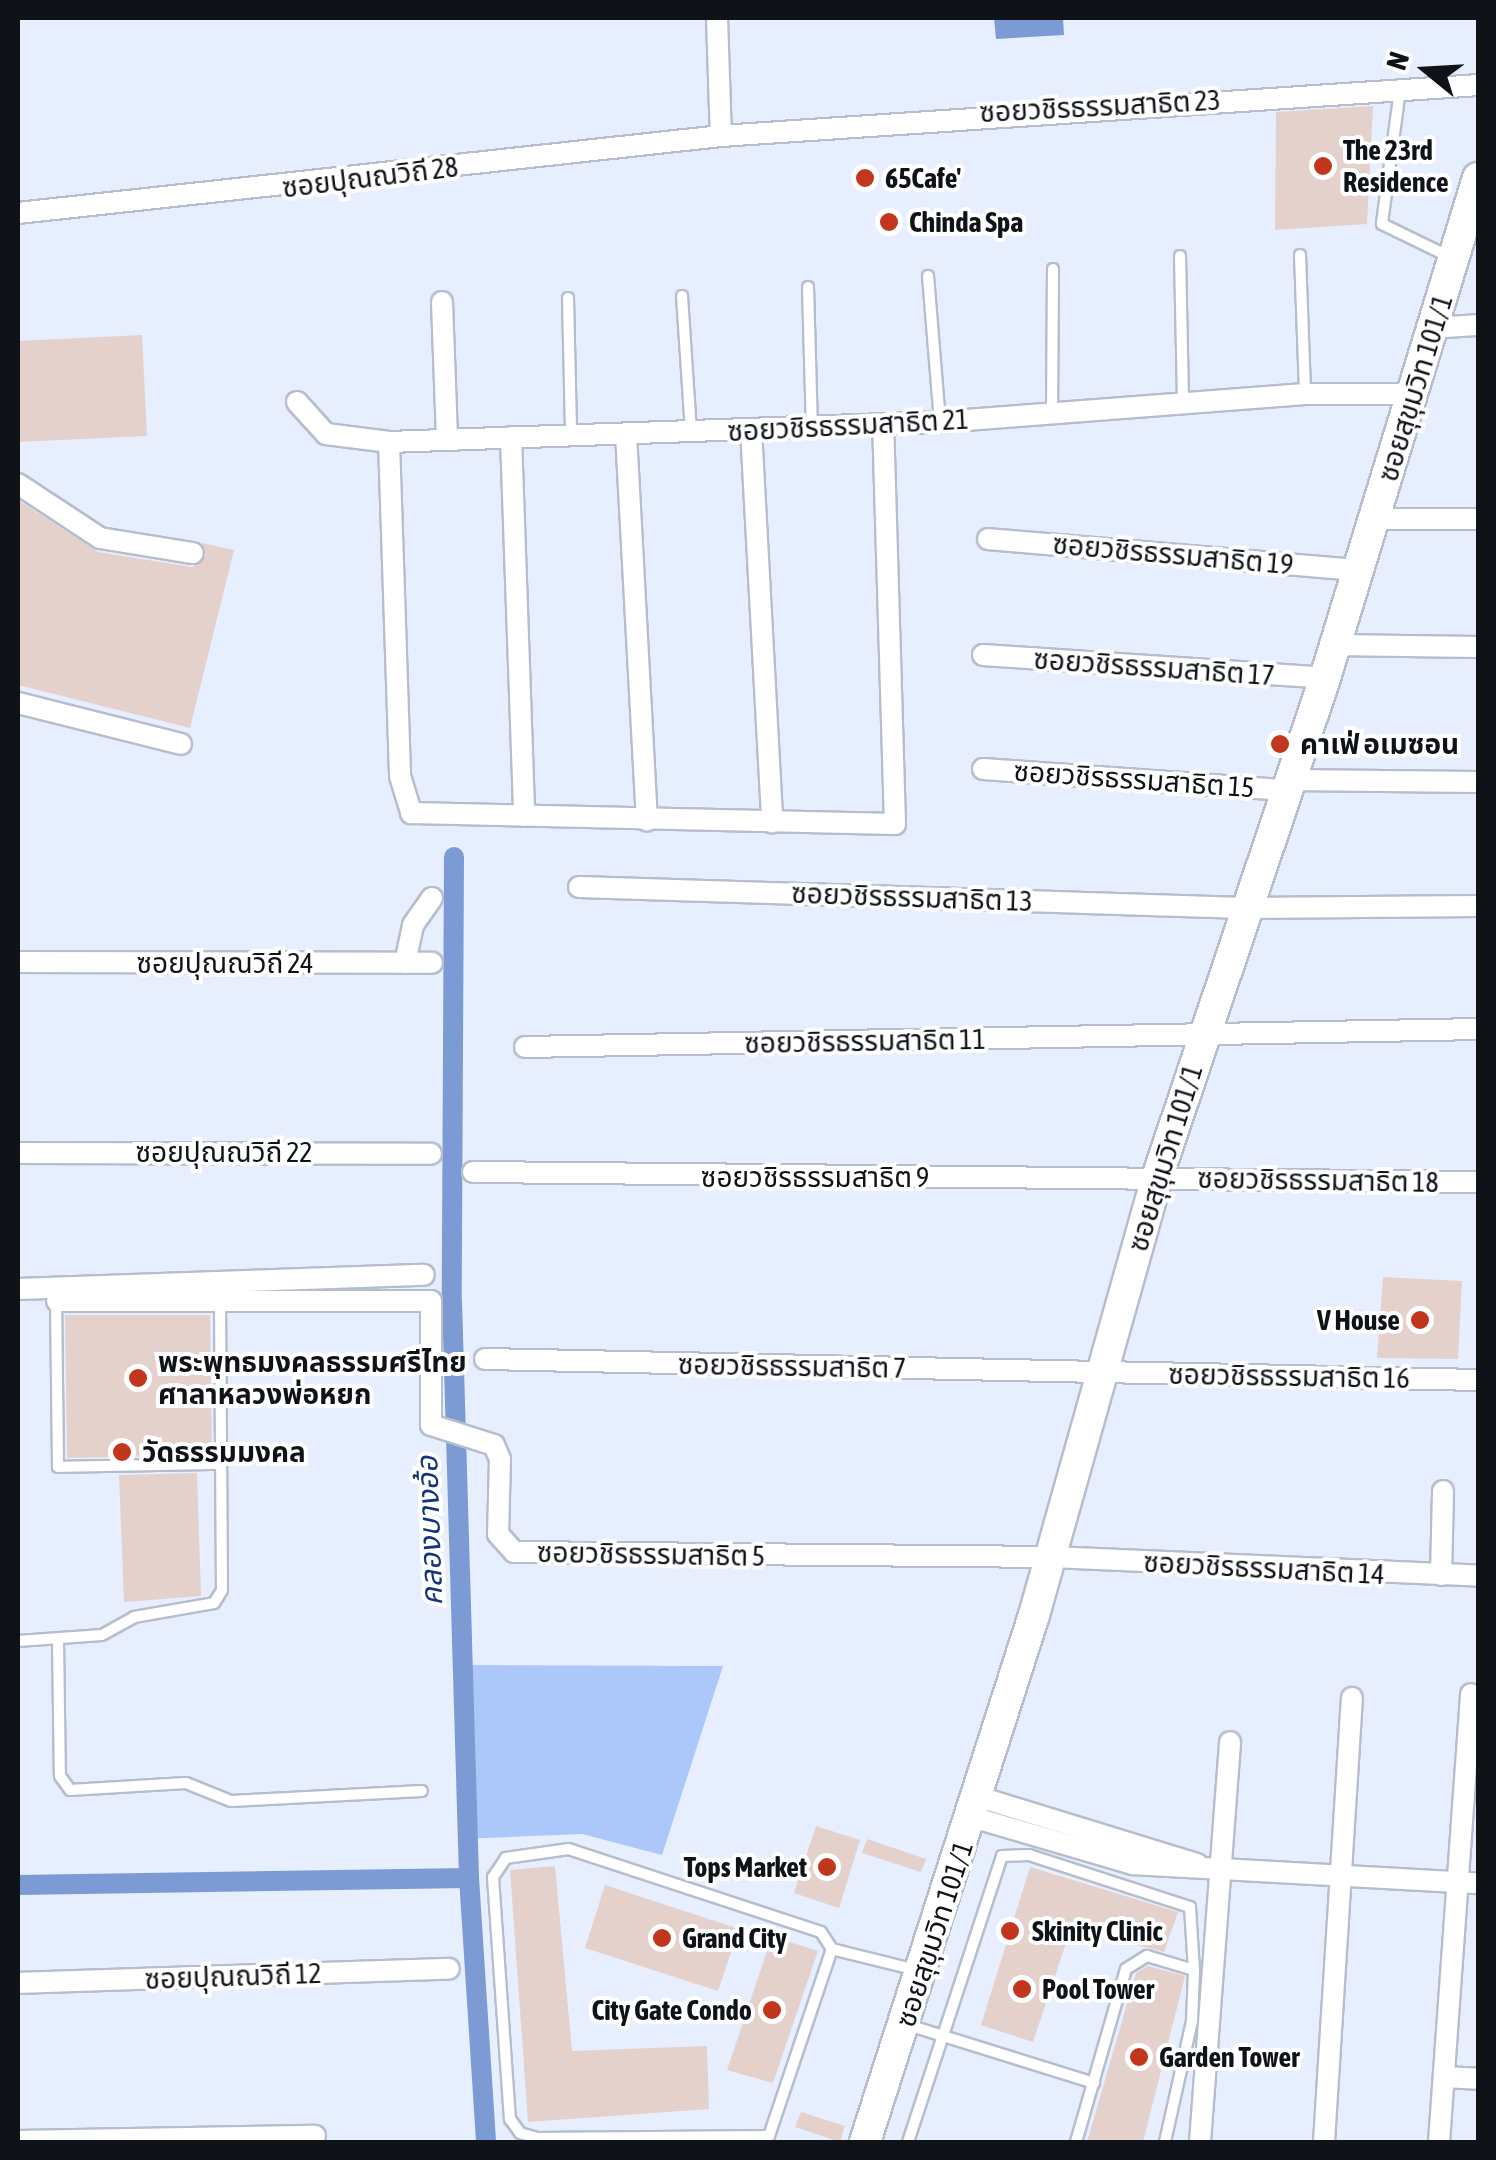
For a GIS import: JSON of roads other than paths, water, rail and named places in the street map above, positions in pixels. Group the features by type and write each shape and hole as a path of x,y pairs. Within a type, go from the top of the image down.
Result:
{"street":[{"path":"717,18 721,136"},
{"name":"ซอยวชิรธรรมสาธิต 23","path":"721,136 1478,85"},
{"name":"ซอยปุณณวิถี 28","path":"18,214 721,136"},
{"name":"ซอยสุขุมวิท 101/1","path":"865,2142 975,1807 1157,1178 1359,570 1478,178"},
{"path":"442,302 447,439"},
{"path":"1432,328 1478,325"},
{"name":"ซอยวชิรธรรมสาธิต 21","path":"297,402 326,434 389,442 940,422 1305,394 1414,394"},
{"path":"389,442 405,808 422,815 895,824 900,817 883,424"},
{"path":"751,429 772,822"},
{"path":"626,434 647,820"},
{"path":"512,437 524,816"},
{"path":"18,484 100,538 193,553"},
{"path":"1374,519 1478,519"},
{"name":"ซอยวชิรธรรมสาธิต 19","path":"988,540 1359,570"},
{"path":"1333,645 1478,647"},
{"name":"ซอยวชิรธรรมสาธิต 17","path":"983,655 1324,678"},
{"path":"18,703 181,744"},
{"name":"ซอยวชิรธรรมสาธิต 15","path":"984,769 1287,785 1478,782"},
{"name":"ซอยวชิรธรรมสาธิต 13","path":"580,887 1245,908 1478,906"},
{"path":"405,963 412,925 432,898"},
{"name":"ซอยปุณณวิถี 24","path":"18,962 432,963"},
{"name":"ซอยวชิรธรรมสาธิต 11","path":"525,1047 1204,1031 1478,1030"},
{"name":"ซอยปุณณวิถี 22","path":"18,1154 431,1154"},
{"name":"ซอยวชิรธรรมสาธิต 9","path":"473,1172 1157,1178"},
{"name":"ซอยวชิรธรรมสาธิต 18","path":"1157,1178 1478,1182"},
{"path":"18,1289 54,1294 424,1275"},
{"name":"ซอยวชิรธรรมสาธิต 5","path":"54,1294 430,1301 431,1425 494,1445 500,1459 498,1534 514,1552 1050,1557"},
{"name":"ซอยวชิรธรรมสาธิต 7","path":"485,1360 1099,1372"},
{"name":"ซอยวชิรธรรมสาธิต 16","path":"1099,1372 1478,1380"},
{"path":"1442,1575 1443,1490"},
{"name":"ซอยวชิรธรรมสาธิต 14","path":"1050,1557 1478,1576"},
{"path":"1439,2142 1468,1882 1471,1694"},
{"path":"1324,2142 1352,1698"},
{"path":"1200,2142 1230,1742"},
{"path":"975,1807 1133,1864 1222,1874 1341,1874 1468,1882"},
{"name":"ซอยปุณณวิถี 12","path":"18,1983 449,1969"},
{"path":"1444,2077 1478,2079"},
{"path":"18,2141 315,2136"}],"lane":[{"path":"1400,89 1382,224 1455,260"},
{"path":"1300,255 1305,394"},
{"path":"1180,256 1183,403"},
{"path":"1052,413 1053,270"},
{"path":"928,276 940,422"},
{"path":"808,287 812,427"},
{"path":"682,296 691,432"},
{"path":"568,298 571,435"},
{"path":"54,1294 58,1467 219,1464"},
{"path":"18,1642 58,1640 214,1602 222,1590 220,1300"},
{"path":"58,1640 60,1776 70,1790 186,1783 231,1801 422,1791"},
{"path":"832,1949 770,2136 538,2138 510,2119 493,1877 506,1858 569,1848 821,1932 832,1949 922,1971"},
{"path":"908,2142 1002,1856 1029,1855 1190,1908 1192,2021 1165,2142"},
{"path":"1076,2142 1126,1969 1148,1956 1194,1970"},
{"path":"905,2024 1094,2082"}],"waterway":[{"name":"คลองบางอ้อ","path":"454,857 452,1301 469,1878 486,2142"},
{"path":"18,1885 469,1878"}],"place":[{"name":"The 23rd Residence","path":"1323,166"},
{"name":"65Cafe'","path":"865,178"},
{"name":"Chinda Spa","path":"889,222"},
{"name":"คาเฟ่ อเมซอน","path":"1280,744"},
{"name":"V House","path":"1420,1320"},
{"name":"พระพุทธมงคลธรรมศรีไทย ศาลาหลวงพ่อหยก","path":"138,1378"},
{"name":"วัดธรรมมงคล","path":"122,1452"},
{"name":"Tops Market","path":"827,1867"},
{"name":"Skinity Clinic","path":"1010,1931"},
{"name":"Grand City","path":"662,1938"},
{"name":"Pool Tower","path":"1022,1989"},
{"name":"City Gate Condo","path":"772,2010"},
{"name":"Garden Tower","path":"1139,2057"}]}
